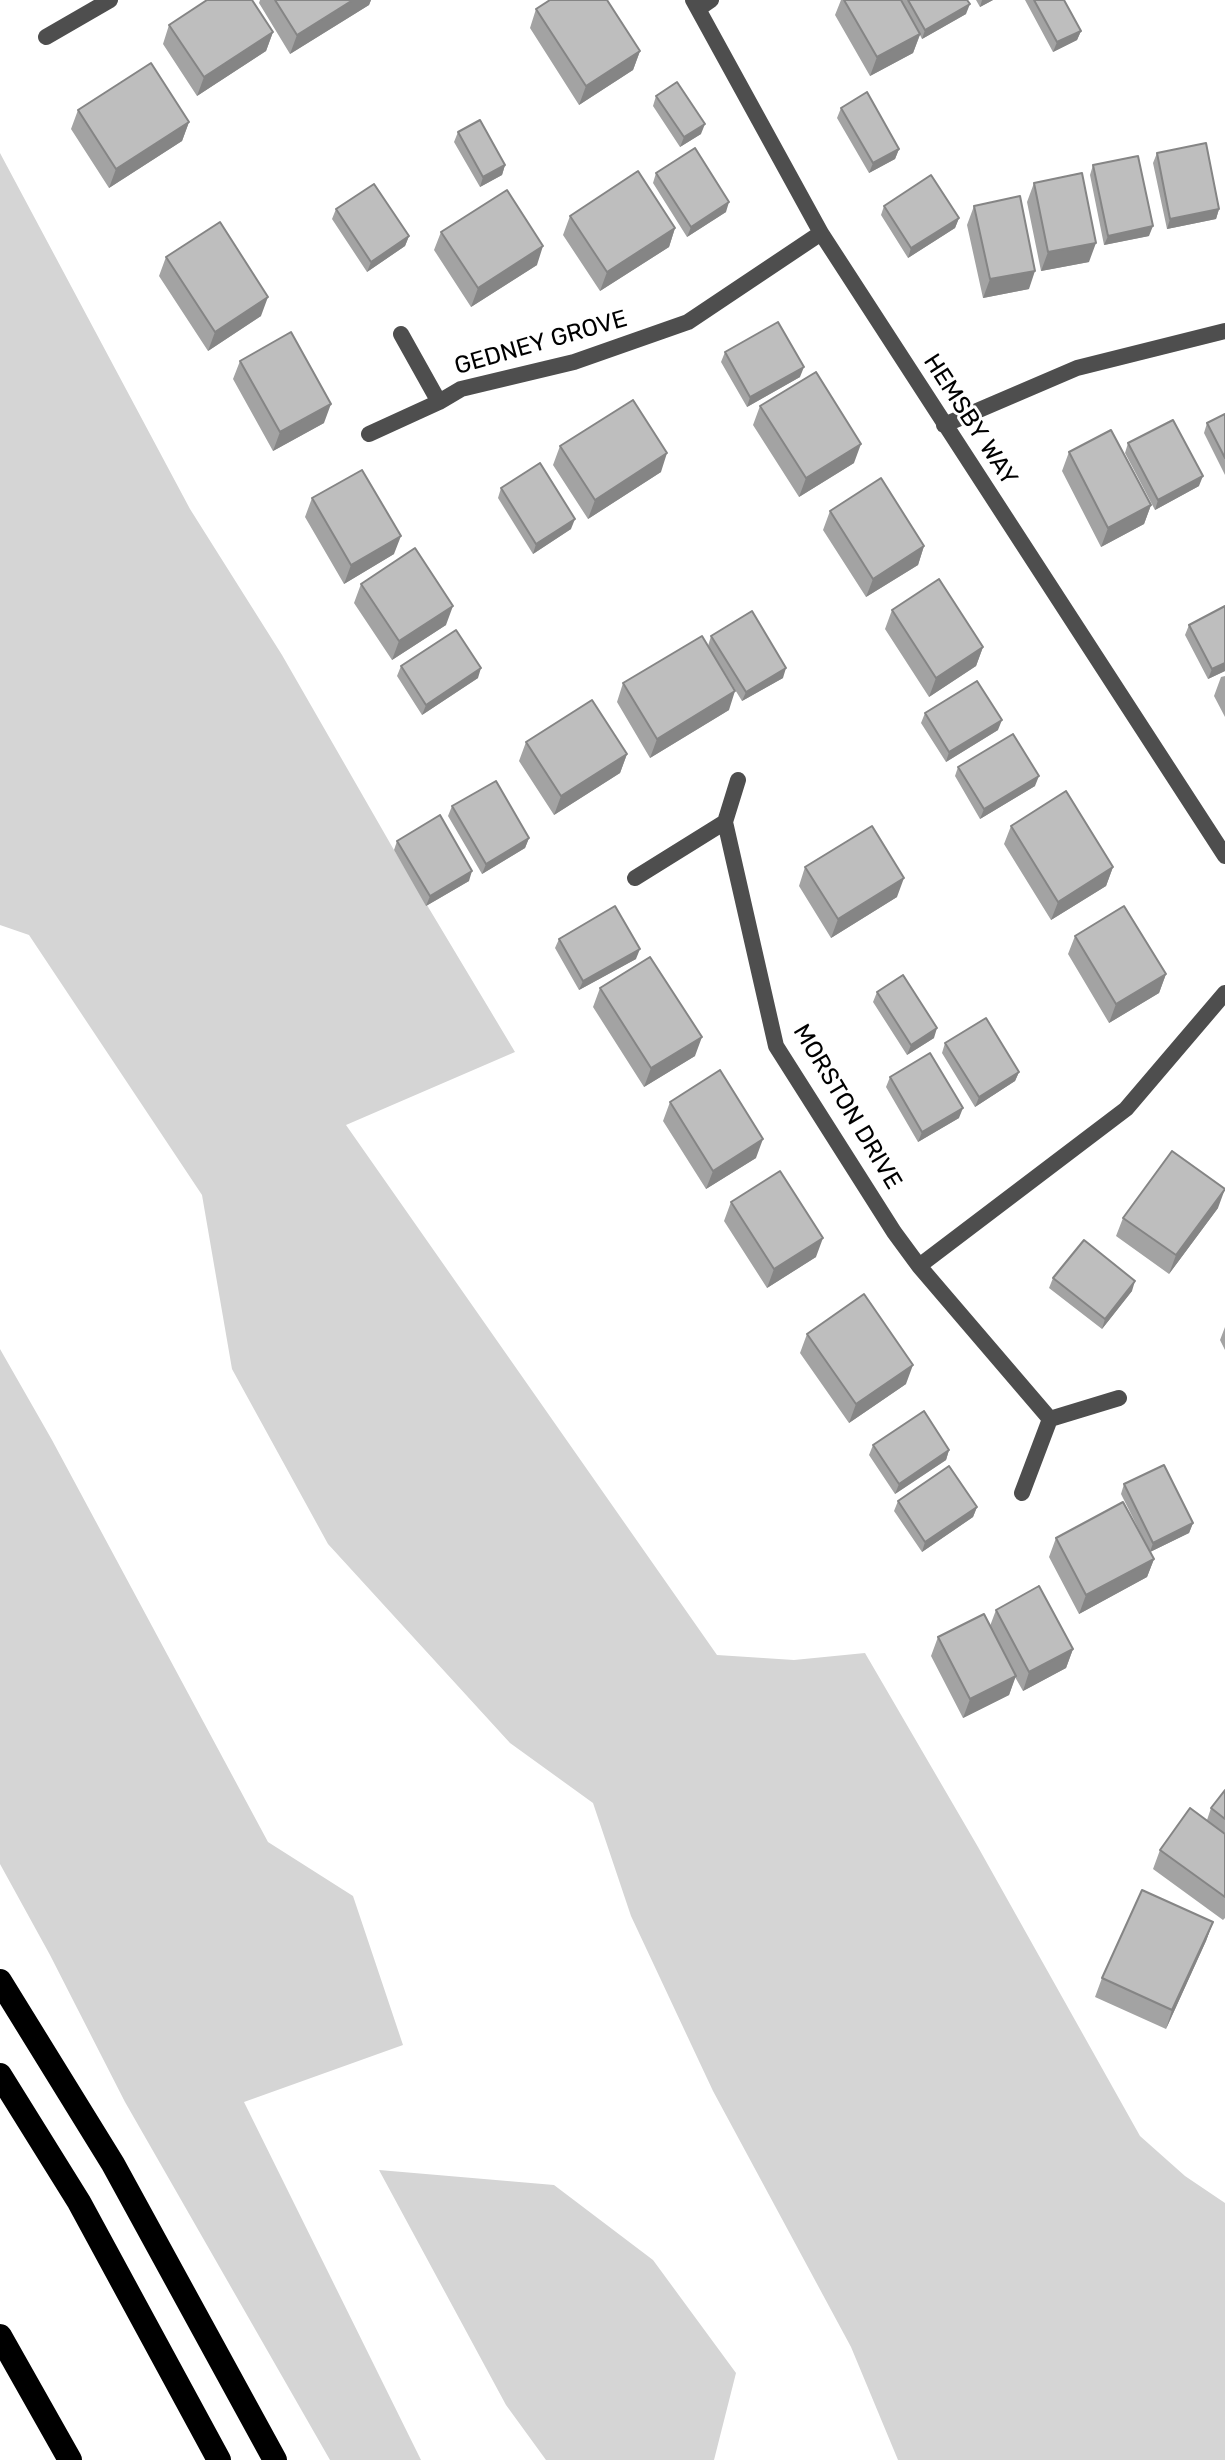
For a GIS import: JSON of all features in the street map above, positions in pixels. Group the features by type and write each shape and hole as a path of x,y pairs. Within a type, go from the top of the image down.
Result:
{"highway":[{"path":"0,1981 113,2164 275,2460"},
{"path":"0,2075 79,2202 219,2460"},
{"path":"0,2336 68,2457"}],"street":[{"path":"46,37 110,0"},
{"name":"HEMSBY WAY","path":"700,3 821,233 1225,856"},
{"name":"GEDNEY GROVE","path":"369,434 461,389 574,362 688,322 821,233"},
{"path":"944,425 1077,368 1225,331"},
{"name":"GEDNEY GROVE","path":"401,334 439,402"},
{"path":"635,878 725,822 738,780"},
{"name":"MORSTON DRIVE","path":"725,822 776,1046 894,1232 919,1266 1050,1419"},
{"path":"919,1266 1126,1109 1225,993"},
{"path":"1022,1493 1050,1419 1119,1398"}],"shaded area":[{"path":"0,153 190,509 282,655 515,1052 346,1125 717,1655 794,1660 865,1653 1140,2136 1185,2176 1225,2203 1225,2460 898,2460 851,2347 713,2091 631,1916 593,1803 510,1743 328,1544 232,1369 202,1195 29,935 0,925"},
{"path":"0,1349 268,1842 353,1896 403,2045 244,2102 421,2460 330,2460 125,2102 0,1864"},
{"path":"379,2170 554,2185 653,2260 736,2373 714,2460 546,2460 506,2405"}],"building":[{"path":"207,0 252,0 273,32 204,77 169,25"},
{"path":"275,0 353,0 297,35"},
{"path":"550,0 607,0 640,51 586,86 536,9"},
{"path":"844,0 901,0 920,34 877,57"},
{"path":"908,0 967,0 970,4 925,30"},
{"path":"1034,0 1064,0 1081,31 1057,42"},
{"path":"151,63 189,122 116,169 78,110"},
{"path":"677,82 705,124 684,137 656,96"},
{"path":"867,92 899,149 873,163 841,108"},
{"path":"480,120 505,165 483,177 458,132"},
{"path":"1206,143 1219,209 1170,219 1157,153"},
{"path":"695,148 729,202 691,227 656,173"},
{"path":"1138,156 1153,226 1108,236 1093,165"},
{"path":"638,171 675,228 607,272 570,216"},
{"path":"1082,173 1096,243 1048,252 1034,183"},
{"path":"931,175 959,218 911,248 884,206"},
{"path":"374,184 409,236 371,262 336,209"},
{"path":"507,190 543,246 478,288 441,232"},
{"path":"1020,196 1035,271 990,279 974,206"},
{"path":"220,222 268,297 215,332 166,257"},
{"path":"778,322 804,367 750,397 725,352"},
{"path":"291,332 331,404 280,432 240,361"},
{"path":"816,372 861,444 806,478 760,406"},
{"path":"633,400 667,453 595,500 560,446"},
{"path":"1225,414 1225,458 1207,423"},
{"path":"1173,420 1203,476 1158,500 1128,443"},
{"path":"1111,430 1151,505 1108,528 1069,452"},
{"path":"540,463 575,519 536,544 501,488"},
{"path":"362,470 401,536 351,565 312,498"},
{"path":"881,478 924,546 873,579 830,511"},
{"path":"415,548 453,606 399,641 361,584"},
{"path":"939,579 983,647 936,678 892,610"},
{"path":"1225,606 1225,663 1212,669 1189,625"},
{"path":"752,611 786,668 746,692 711,636"},
{"path":"456,630 481,668 426,705 401,666"},
{"path":"702,636 735,691 657,739 623,683"},
{"path":"977,681 1002,720 949,752 925,713"},
{"path":"592,700 627,754 561,796 526,742"},
{"path":"1013,734 1039,776 984,809 958,767"},
{"path":"496,781 529,838 486,864 452,806"},
{"path":"1066,791 1113,867 1058,902 1011,826"},
{"path":"440,815 472,871 430,896 397,841"},
{"path":"872,826 904,878 838,919 805,867"},
{"path":"615,906 640,949 583,981 559,939"},
{"path":"1124,906 1166,974 1116,1004 1075,936"},
{"path":"650,957 702,1037 651,1068 600,988"},
{"path":"903,975 937,1028 911,1045 877,992"},
{"path":"986,1018 1019,1072 979,1097 945,1043"},
{"path":"930,1053 963,1108 922,1132 890,1077"},
{"path":"720,1070 763,1139 713,1171 670,1102"},
{"path":"1172,1151 1225,1189 1176,1255 1123,1218"},
{"path":"780,1171 823,1238 774,1269 731,1202"},
{"path":"1084,1240 1135,1281 1105,1319 1053,1278"},
{"path":"864,1294 913,1365 856,1404 807,1334"},
{"path":"924,1411 949,1450 899,1484 873,1445"},
{"path":"1164,1465 1193,1523 1153,1543 1124,1484"},
{"path":"949,1466 977,1507 925,1542 898,1501"},
{"path":"1123,1502 1154,1559 1086,1595 1056,1538"},
{"path":"1039,1586 1073,1649 1029,1672 996,1610"},
{"path":"984,1614 1016,1676 970,1699 938,1637"},
{"path":"1225,1790 1225,1819 1211,1808"},
{"path":"1190,1808 1225,1834 1225,1897 1160,1850"},
{"path":"1142,1890 1213,1922 1172,2010 1102,1978"}]}
